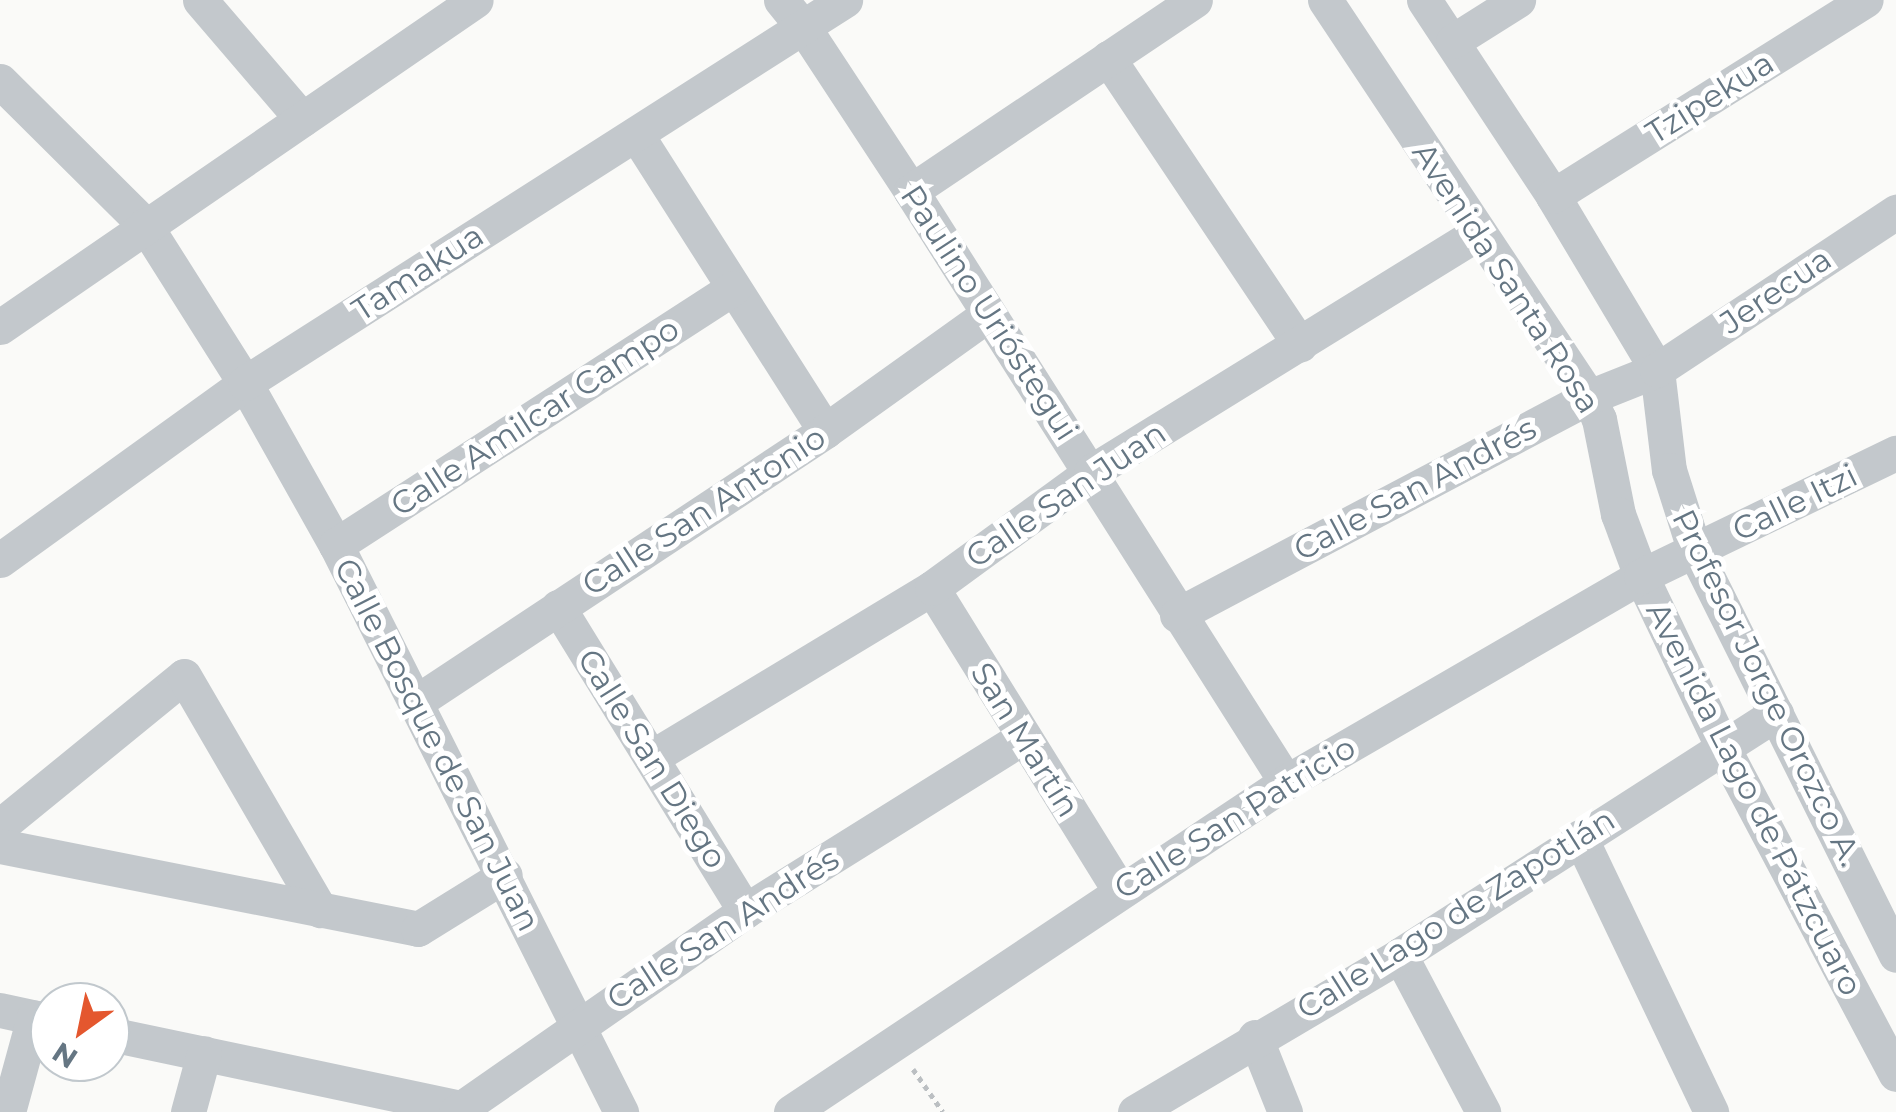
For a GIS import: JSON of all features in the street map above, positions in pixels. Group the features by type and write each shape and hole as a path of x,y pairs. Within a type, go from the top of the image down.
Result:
{"street":[{"path":"200,0 302,119"},
{"path":"0,328 476,0"},
{"name":"Paulino Urióstegui","path":"781,0 804,28 912,191 1286,782"},
{"name":"Tamakua","path":"0,560 245,384 845,0"},
{"path":"912,191 1195,0"},
{"name":"Avenida Santa Rosa","path":"1325,0 1589,397 1599,419 1618,514 1641,576"},
{"name":"Profesor Jorge Orozco A.","path":"1424,0 1554,196 1657,370 1669,470 1695,552 1896,955"},
{"path":"1453,41 1518,0"},
{"name":"Tzipekua","path":"1554,196 1866,0"},
{"path":"1108,58 1300,345"},
{"name":"Calle Bosque de San Juan","path":"0,81 145,225 245,384 336,545 621,1112"},
{"path":"636,134 825,431"},
{"name":"Jerecua","path":"1657,370 1896,212"},
{"name":"Calle San Juan","path":"652,758 932,588 1091,472 1479,232"},
{"name":"Calle Amilcar Campo","path":"336,545 733,288"},
{"name":"Calle San Antonio","path":"416,702 825,431 987,315"},
{"name":"Calle San Andrés","path":"1177,614 1589,397 1657,370"},
{"name":"Calle Itzi","path":"1695,552 1896,454"},
{"name":"Calle San Patricio","path":"791,1112 1286,782 1641,576 1695,552"},
{"name":"Avenida Lago de Pátzcuaro","path":"1641,576 1722,746 1896,1074"},
{"name":"San Martín","path":"932,588 1119,890"},
{"name":"Calle San Diego","path":"558,608 745,911"},
{"path":"0,826 184,676 320,910"},
{"name":"Calle Lago de Zapotlán","path":"1135,1112 1254,1038 1400,955 1776,714"},
{"name":"Calle San Andrés","path":"458,1110 745,911 1022,738"},
{"path":"1580,837 1710,1112"},
{"path":"0,846 418,930 505,875"},
{"path":"1400,955 1483,1112"},
{"path":"8,1112 28,1016"},
{"path":"130,1038 458,1110"},
{"path":"1254,1038 1285,1112"},
{"path":"188,1112 204,1054"}],"path":[{"path":"895,1042 942,1112"}]}
